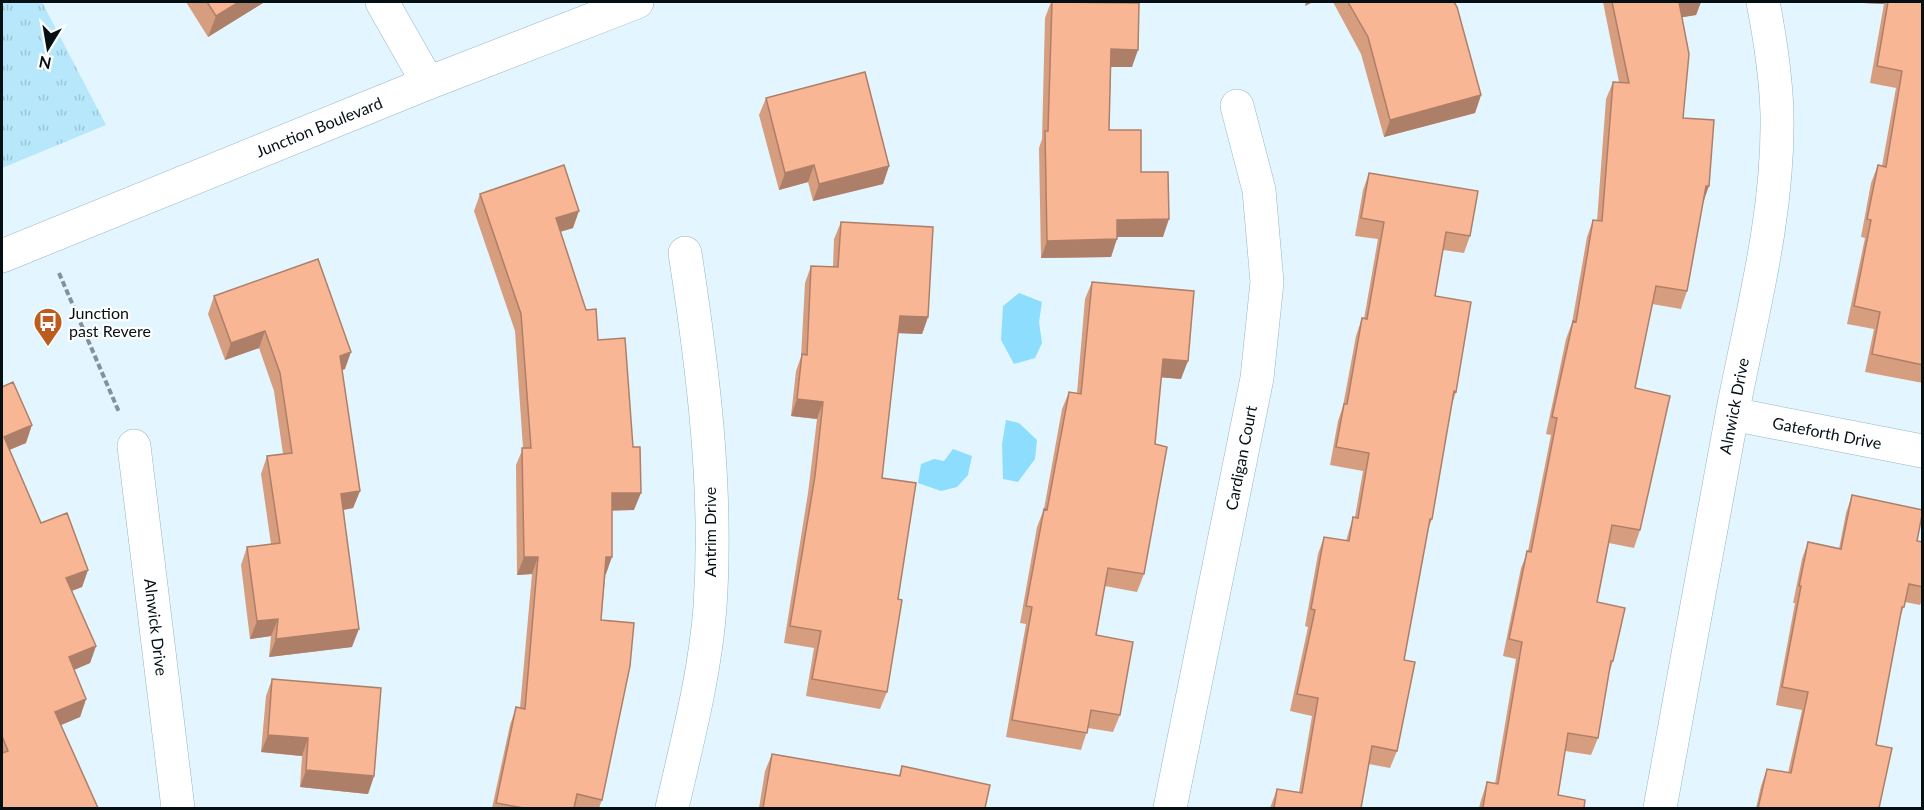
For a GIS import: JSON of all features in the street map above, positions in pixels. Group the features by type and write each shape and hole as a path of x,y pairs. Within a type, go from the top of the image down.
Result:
{"street":[{"path":"382,2 428,83"},
{"name":"Junction Boulevard","path":"2,256 428,83 638,2"},
{"name":"Alnwick Drive","path":"1660,808 1732,414 1766,246 1775,179 1777,114 1769,32 1763,2"},
{"name":"Cardigan Court","path":"1170,808 1257,378 1267,282 1259,190 1237,106"},
{"name":"Antrim Drive","path":"672,808 697,698 710,596 711,514 701,359 685,254"},
{"name":"Gateforth Drive","path":"1732,414 1923,451"},
{"name":"Alnwick Drive","path":"134,446 178,808"}],"path":[{"path":"44,238 134,446"}],"green space":[{"path":"2,2 42,2 106,125 2,168"}],"shaded area":[{"path":"1019,293 1042,302 1039,322 1042,343 1035,358 1014,364 1001,340 1003,306"},
{"path":"1006,420 1019,423 1037,440 1035,459 1018,482 1003,479 1002,444"},
{"path":"953,449 972,456 968,475 957,487 941,491 918,483 921,464 934,459 944,461"}],"building":[{"path":"207,2 239,2 216,16"},
{"path":"1052,2 1139,3 1138,50 1111,49 1109,130 1141,130 1141,172 1168,172 1169,219 1117,220 1117,239 1047,241 1045,131 1048,131"},
{"path":"1348,2 1454,2 1481,95 1390,120 1368,37"},
{"path":"1612,2 1679,2 1689,54 1683,118 1714,120 1709,186 1706,186 1687,291 1656,286 1635,388 1670,396 1640,530 1612,525 1597,602 1625,608 1613,661 1611,661 1598,738 1568,733 1558,795 1585,800 1584,808 1483,808 1487,782 1498,784 1522,642 1509,639 1527,551 1531,552 1557,418 1552,417 1573,321 1576,322 1593,220 1602,221 1613,82 1629,83"},
{"path":"1888,2 1923,2 1923,365 1872,354 1880,312 1854,306 1871,220 1867,219 1878,165 1886,167 1902,71 1877,66"},
{"path":"865,72 889,166 819,184 814,165 785,173 766,98"},
{"path":"564,165 579,211 556,218 586,310 596,309 598,340 625,338 633,447 640,447 641,493 612,493 612,557 606,557 601,620 634,623 630,666 602,800 577,794 574,808 524,808 496,803 516,707 525,709 538,557 524,557 522,448 531,448 521,314 480,194"},
{"path":"1369,173 1478,191 1470,236 1446,232 1435,296 1471,302 1456,392 1454,391 1404,660 1415,662 1397,751 1372,746 1361,808 1274,808 1277,789 1302,793 1318,698 1297,694 1315,610 1311,609 1324,537 1349,541 1353,517 1358,518 1369,453 1336,447 1344,404 1347,404 1362,318 1367,319 1384,222 1361,218"},
{"path":"841,222 933,227 928,317 900,316 882,478 916,483 898,599 902,600 887,692 812,679 821,631 790,626 815,476 823,402 797,399 802,354 807,355 811,266 838,267"},
{"path":"318,259 351,352 340,356 360,491 341,494 359,629 276,639 278,619 257,621 247,547 280,543 267,456 292,453 280,373 265,331 231,343 214,296"},
{"path":"1092,282 1194,291 1188,361 1163,359 1155,444 1167,447 1144,574 1108,568 1096,635 1133,642 1120,715 1091,710 1087,733 1012,720 1032,607 1026,606 1044,509 1047,510 1069,392 1081,394"},
{"path":"13,382 32,425 4,437 41,523 67,513 88,570 66,578 96,646 69,657 86,699 55,712 98,808 2,808 2,753 8,751 2,736 2,387"},
{"path":"1852,495 1923,510 1917,541 1923,542 1923,587 1909,584 1904,607 1902,607 1876,745 1892,748 1879,808 1758,808 1767,769 1791,773 1808,692 1782,687 1808,542 1841,549"},
{"path":"272,679 381,688 374,776 306,770 308,738 268,735"},
{"path":"772,754 900,776 902,766 990,785 985,808 763,808"}],"place":[{"name":"Junction past Revere","path":"48,348"}]}
